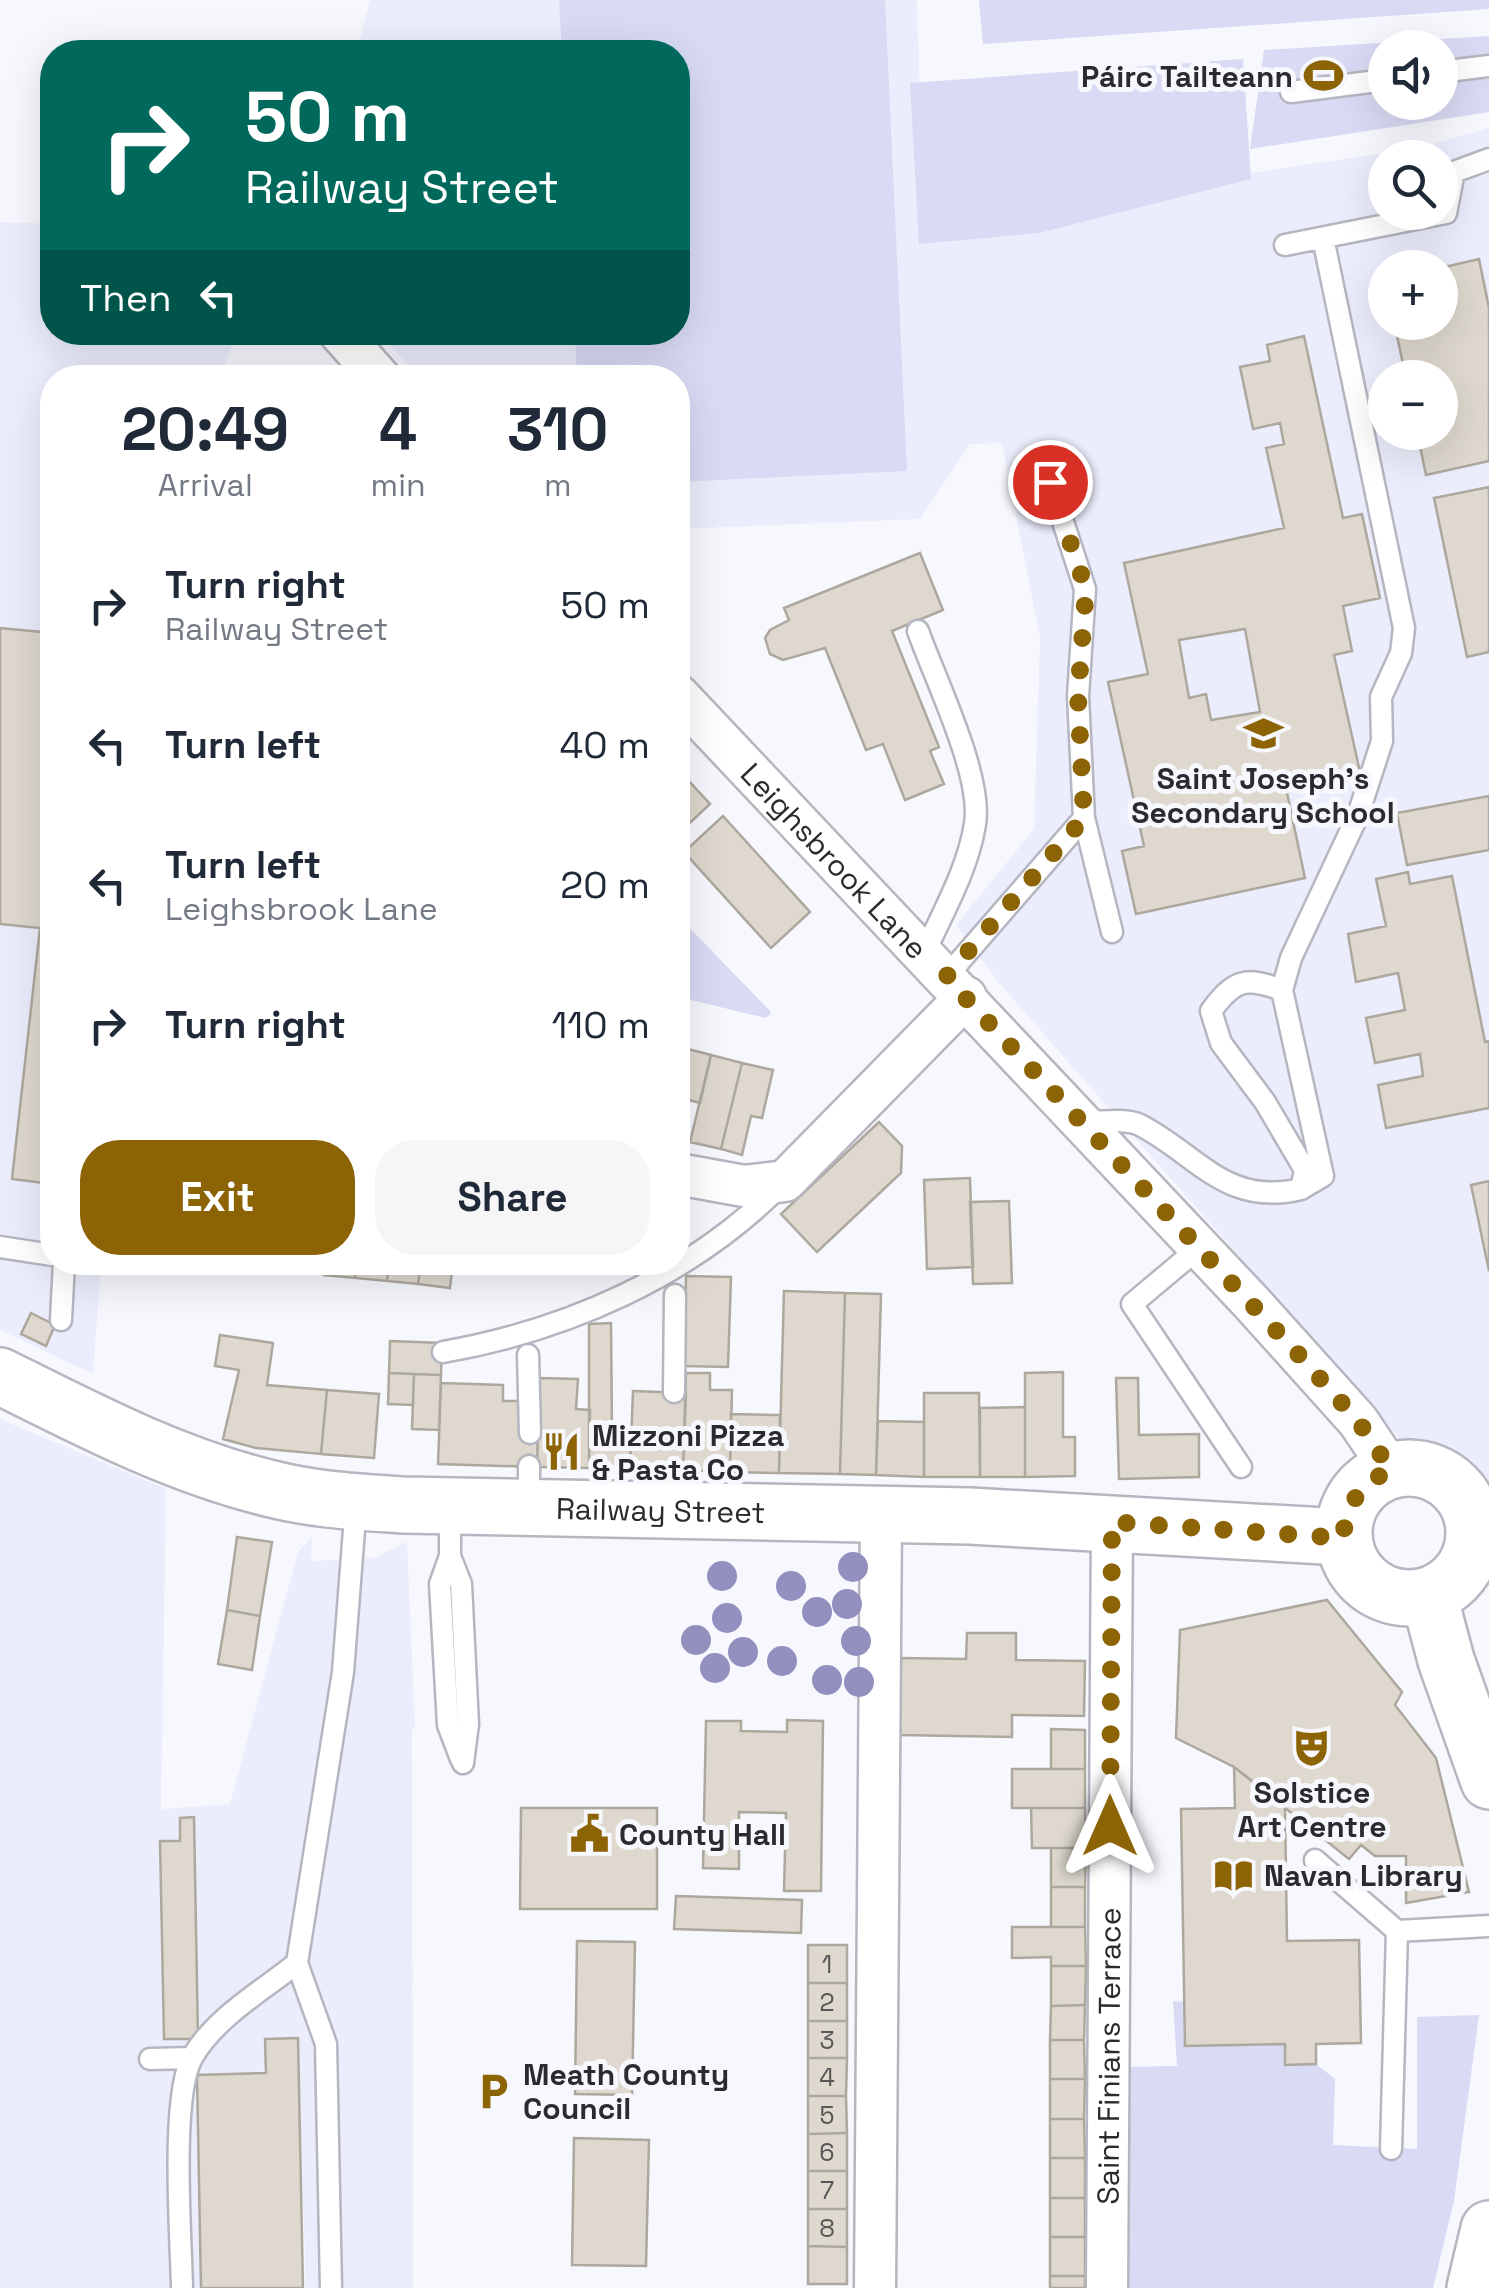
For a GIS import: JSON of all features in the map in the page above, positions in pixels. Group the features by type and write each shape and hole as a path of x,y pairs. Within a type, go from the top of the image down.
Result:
{"main road":[{"name":"Railway Street","path":"0,1376 120,1437 230,1477 284,1492 357,1502 450,1530 529,1486 674,1489 880,1515 1112,1522 1343,1538"},
{"path":"1412,1468 1442,1478 1481,1518 1470,1558 1460,1574 1429,1596 1410,1599 1372,1588 1357,1574 1348,1557 1343,1538 1345,1520 1361,1489 1391,1470 1412,1468"},
{"path":"1429,1596 1446,1660 1489,1780"},
{"path":"1474,2288 1489,2229"}],"street":[{"path":"351,345 368,365"},
{"name":"Leighsbrook Lane","path":"690,708 1200,1248 1358,1421 1391,1470"},
{"path":"690,1176 744,1186 785,1181 946,976"},
{"path":"875,2288 880,1515"},
{"name":"Saint Finians Terrace","path":"1107,2288 1112,1522"}],"lane":[{"path":"1458,70 1489,66"},
{"path":"1290,92 1368,82"},
{"path":"1285,245 1446,213 1454,172 1489,159"},
{"path":"1083,1122 1136,1123 1216,1179 1253,1191 1270,1194 1301,1189 1323,1176 1282,990 1291,958 1358,815 1382,740 1381,698 1401,653 1404,628 1322,238"},
{"path":"1050,482 1086,589 1078,696 1084,818 1112,932"},
{"path":"918,631 966,759 975,795 976,820 946,976"},
{"path":"946,976 1084,818"},
{"path":"1282,990 1256,980 1228,988 1211,1011 1221,1043 1265,1102 1305,1170 1301,1189"},
{"path":"690,1254 745,1220 785,1181"},
{"path":"0,1247 40,1253"},
{"path":"1200,1248 1132,1304 1240,1467"},
{"path":"61,1320 63,1275"},
{"path":"443,1352 538,1330 594,1310 657,1275"},
{"path":"674,1392 675,1295"},
{"path":"528,1355 530,1432"},
{"path":"331,2288 326,2044 297,1963 342,1672 357,1502"},
{"path":"450,1530 461,1584 468,1724 463,1764 448,1725 440,1584 450,1530"},
{"path":"1315,1860 1397,1931 1489,1926"},
{"path":"1391,2149 1397,1931"},
{"path":"182,2288 180,2098 191,2058 216,2026 297,1963"},
{"path":"150,2059 191,2058"}],"shaded area":[{"name":"Saint Joseph's Secondary School","path":"370,0 917,0 924,235 1202,180 1368,156 1368,230 1458,230 1458,140 1447,140 1489,128 1489,1484 1461,1483 1437,1471 1400,1439 998,982 956,925 1034,829 1040,638 1002,443 970,444 920,519 690,529 690,365 408,365 389,345 690,345 690,40 360,40"},
{"path":"559,0 885,0 907,471 690,481 690,365 576,365 576,345 690,345 690,40 561,40"},
{"path":"979,0 1489,0 1489,9 983,44"},
{"name":"Páirc Tailteann","path":"1489,36 1489,112 1458,117 1458,38"},
{"name":"Páirc Tailteann","path":"1368,44 1368,120 1437,120 1250,149 1264,50"},
{"path":"1243,59 1251,179 1039,233 919,244 910,83"},
{"path":"0,222 40,224 40,345 231,345 226,365 40,365 40,1275 100,1275 93,1374 0,1330"},
{"path":"690,928 771,1012 766,1018 690,1000"},
{"path":"0,1419 166,1489 161,1809 230,1804 298,1552 312,1537 311,1561 374,1558 407,1542 415,1728 413,2288 306,2288 298,2039 266,2039 265,2071 180,2080 288,2083 291,2288 0,2288"},
{"path":"1173,2001 1184,2002 1185,2046 1285,2044 1286,2065 1316,2064 1335,2079 1333,2145 1417,2149 1417,2017 1479,2015 1454,2201 1433,2288 1122,2288 1122,2067 1177,2066"}],"building":[{"path":"1479,259 1489,308 1489,461 1426,475 1421,450 1458,450 1458,360 1402,360 1398,340 1458,340 1458,264"},
{"path":"1304,336 1343,518 1362,514 1380,598 1343,606 1352,651 1334,655 1360,772 1286,788 1305,878 1136,914 1122,851 1144,846 1108,682 1148,674 1124,563 1284,528 1266,448 1284,444 1280,423 1253,429 1240,367 1270,361 1267,345","holes":["1245,629 1260,712 1211,720 1206,694 1189,698 1179,640"]},
{"path":"1489,487 1489,652 1467,657 1434,498"},
{"path":"920,553 943,610 892,631 939,747 930,751 944,784 905,800 883,744 866,750 825,648 783,660 770,654 765,638 770,630 789,620 784,608"},
{"path":"0,628 40,632 40,928 0,924"},
{"path":"690,782 710,804 690,823"},
{"path":"1489,796 1489,850 1407,865 1397,813"},
{"path":"723,816 810,912 771,948 690,859 690,846"},
{"path":"1408,872 1410,884 1452,876 1485,1042 1489,1041 1489,1108 1386,1128 1378,1085 1423,1076 1420,1054 1375,1063 1366,1018 1405,1010 1398,973 1356,982 1348,934 1386,926 1376,879"},
{"path":"40,928 40,1182 12,1179"},
{"path":"690,1050 711,1055 700,1103 690,1100"},
{"path":"711,1055 742,1063 721,1149 690,1142"},
{"path":"742,1063 773,1070 762,1118 751,1116 742,1155 721,1149"},
{"path":"879,1122 902,1146 901,1173 817,1252 781,1214"},
{"path":"970,1178 973,1267 927,1269 924,1180"},
{"path":"1489,1181 1489,1271 1471,1185"},
{"path":"1009,1201 1012,1283 973,1284 970,1202"},
{"path":"355,1275 388,1275 387,1281 355,1278"},
{"path":"388,1275 419,1275 418,1284 387,1281"},
{"path":"419,1275 452,1275 450,1288 418,1284"},
{"path":"686,1276 731,1277 728,1367 684,1366"},
{"path":"784,1291 845,1293 840,1474 779,1473"},
{"path":"845,1293 881,1294 876,1475 840,1474"},
{"path":"31,1313 55,1325 46,1346 21,1334"},
{"path":"611,1323 612,1429 631,1430 630,1469 589,1468 589,1324"},
{"path":"220,1335 273,1343 267,1385 327,1390 321,1454 256,1448 223,1439 239,1370 215,1366"},
{"path":"390,1341 442,1343 441,1375 389,1373"},
{"path":"1063,1372 1063,1437 1075,1437 1075,1476 1025,1477 1025,1373"},
{"path":"389,1373 414,1374 413,1405 388,1404"},
{"path":"686,1373 710,1373 710,1390 732,1390 730,1472 683,1470"},
{"path":"414,1374 441,1375 439,1430 412,1429"},
{"path":"539,1378 578,1379 576,1409 590,1410 589,1468 537,1467"},
{"path":"1116,1378 1138,1378 1139,1435 1199,1434 1199,1477 1119,1479"},
{"path":"441,1383 503,1385 503,1401 525,1401 538,1433 537,1467 438,1464"},
{"path":"327,1390 379,1394 374,1458 321,1454"},
{"path":"633,1391 686,1393 683,1470 630,1469"},
{"path":"924,1393 979,1393 980,1477 924,1477"},
{"path":"1025,1407 1025,1477 980,1477 980,1408"},
{"path":"731,1414 780,1415 779,1473 730,1472"},
{"path":"878,1421 924,1422 924,1477 876,1475"},
{"path":"237,1537 272,1542 260,1616 227,1610"},
{"name":"Solstice Art Centre","path":"1327,1600 1402,1692 1395,1705 1436,1758 1469,1892 1406,1903 1406,1856 1375,1856 1361,1845 1349,1859 1234,1767 1176,1738 1180,1630"},
{"path":"227,1610 260,1616 252,1670 218,1664"},
{"path":"967,1633 1016,1633 1016,1660 1085,1661 1084,1716 1012,1715 1012,1737 900,1735 901,1658 966,1659"},
{"path":"787,1720 823,1721 821,1891 784,1891 786,1813 739,1812 739,1869 703,1868 706,1721 741,1721 741,1731 787,1732"},
{"path":"1051,1729 1085,1730 1085,1769 1051,1769"},
{"name":"Navan Library","path":"1234,1767 1285,1806 1287,1941 1359,1940 1361,2043 1316,2044 1316,2064 1285,2065 1285,2044 1185,2046 1181,1809 1235,1808"},
{"path":"1012,1769 1085,1769 1085,1808 1012,1808"},
{"name":"County Hall","path":"521,1808 657,1808 657,1909 520,1909"},
{"path":"1031,1808 1085,1808 1086,1848 1032,1848"},
{"path":"194,1817 198,2039 164,2039 160,1841 180,1841 180,1818"},
{"path":"1051,1848 1086,1848 1085,1887 1051,1887"},
{"path":"1051,1887 1085,1887 1085,1927 1051,1927"},
{"path":"676,1896 802,1900 801,1933 674,1929"},
{"path":"1012,1927 1085,1927 1086,1966 1051,1966 1051,1957 1012,1958"},
{"path":"577,1941 635,1942 632,2095 575,2094"},
{"path":"808,1945 847,1945 847,1983 808,1983"},
{"path":"1051,1966 1086,1966 1085,2005 1051,2006"},
{"path":"808,1983 847,1983 847,2021 808,2021"},
{"path":"1085,2005 1084,2040 1050,2040 1051,2006"},
{"path":"808,2021 847,2021 847,2058 808,2058"},
{"path":"298,2038 303,2288 201,2288 197,2075 266,2073 265,2039"},
{"path":"1050,2040 1084,2040 1085,2079 1050,2079"},
{"path":"808,2058 847,2058 846,2096 808,2096"},
{"path":"1050,2079 1085,2079 1084,2119 1050,2119"},
{"path":"808,2096 846,2096 847,2133 808,2134"},
{"path":"1050,2119 1084,2119 1085,2158 1050,2158"},
{"path":"847,2133 847,2171 808,2171 808,2134"},
{"path":"574,2138 649,2140 646,2266 572,2265"},
{"path":"1050,2158 1085,2158 1085,2198 1050,2198"},
{"path":"808,2171 847,2171 847,2209 808,2209"},
{"path":"1050,2198 1085,2198 1085,2237 1050,2237"},
{"path":"808,2209 847,2209 847,2247 808,2246"},
{"path":"1050,2237 1085,2237 1085,2276 1050,2276"},
{"path":"808,2246 847,2247 847,2284 808,2284"},
{"path":"1050,2276 1085,2276 1085,2288 1050,2288"}],"place":[{"name":"Páirc Tailteann","path":"1323,76"},
{"name":"Saint Joseph's Secondary School","path":"1263,734"},
{"name":"Mizzoni Pizza & Pasta Co","path":"562,1452"},
{"name":"Solstice Art Centre","path":"1312,1748"},
{"name":"County Hall","path":"589,1834"},
{"name":"Navan Library","path":"1234,1875"},
{"name":"Meath County Council","path":"493,2091"}],"route":[{"path":"1050,482 1086,589 1078,696 1084,818 946,977 1299,1355 1358,1421 1391,1470 1361,1489 1351,1503 1343,1538 1112,1522 1110,1826"}]}
